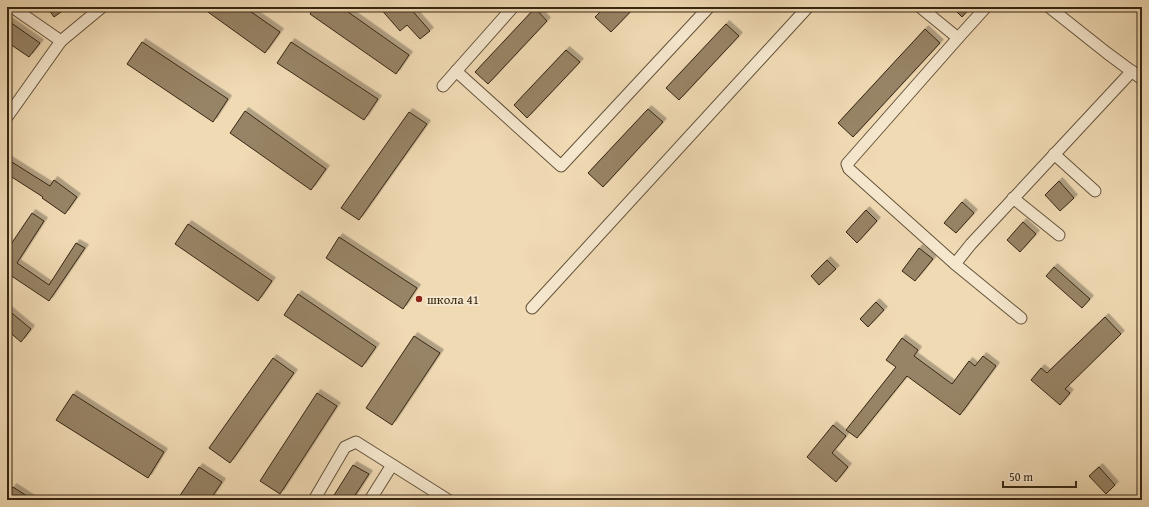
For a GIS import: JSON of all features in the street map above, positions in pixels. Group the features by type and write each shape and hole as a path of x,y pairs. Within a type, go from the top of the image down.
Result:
{"street":[{"path":"12,7 62,41"},
{"path":"7,117 62,41 102,7"},
{"path":"443,86 513,7"},
{"path":"456,71 561,166 709,7"},
{"path":"532,308 808,7"},
{"path":"920,7 958,38"},
{"path":"986,7 847,164 849,169 955,264 1021,318"},
{"path":"1049,7 1107,53 1142,78"},
{"path":"955,264 1013,198 1132,71"},
{"path":"1054,154 1095,191"},
{"path":"1013,198 1059,235"},
{"path":"314,500 346,447 356,442 448,500"},
{"path":"370,500 392,465"}],"building":[{"path":"47,7 68,7 54,17"},
{"path":"201,7 244,7 280,32 265,53"},
{"path":"314,7 341,7 409,55 396,74 310,14"},
{"path":"379,7 409,7 430,31 420,39 407,25 400,31"},
{"path":"605,7 635,7 611,32 595,17"},
{"path":"952,7 971,7 962,17"},
{"path":"535,8 547,21 488,84 475,72"},
{"path":"7,20 40,43 29,57 7,42"},
{"path":"726,24 739,36 679,100 666,88"},
{"path":"925,29 940,43 853,137 838,123"},
{"path":"142,42 228,99 213,122 127,64"},
{"path":"291,42 378,99 364,120 277,63"},
{"path":"566,50 580,62 527,118 514,105"},
{"path":"648,109 663,122 603,187 588,173"},
{"path":"245,111 326,169 311,190 230,133"},
{"path":"409,112 427,124 359,220 341,208"},
{"path":"7,159 50,186 54,180 77,197 65,214 42,198 43,197 7,174"},
{"path":"1059,181 1074,198 1060,211 1045,195"},
{"path":"962,202 974,213 956,233 944,223"},
{"path":"866,210 877,221 857,243 846,232"},
{"path":"32,213 44,221 17,263 49,285 76,243 85,248 49,301 7,273 7,250"},
{"path":"1023,222 1036,234 1020,252 1007,240"},
{"path":"188,224 272,281 258,301 175,244"},
{"path":"339,237 417,288 403,309 326,258"},
{"path":"919,248 933,259 915,281 902,271"},
{"path":"827,260 836,269 819,285 811,276"},
{"path":"1054,267 1090,299 1082,308 1046,276"},
{"path":"298,294 376,347 362,367 284,315"},
{"path":"876,302 884,310 868,327 860,319"},
{"path":"7,309 31,329 21,342 7,330"},
{"path":"1105,317 1121,334 1065,389 1070,393 1060,405 1031,380 1041,368 1047,373"},
{"path":"414,336 440,353 392,425 366,408"},
{"path":"902,338 918,350 914,356 952,384 969,361 975,366 983,356 996,366 960,415 907,376 857,438 846,430 896,367 886,360"},
{"path":"273,358 294,373 230,463 209,448"},
{"path":"317,393 337,406 280,494 260,481"},
{"path":"73,394 164,452 148,478 56,420"},
{"path":"833,425 846,436 832,453 848,467 836,482 807,457"},
{"path":"353,465 369,474 352,500 331,500"},
{"path":"199,467 222,482 210,500 177,500"},
{"path":"1099,467 1115,485 1106,494 1089,476"},
{"path":"13,487 33,500 7,500 7,496"}],"place":[{"name":"школа 41","path":"419,299"}]}
